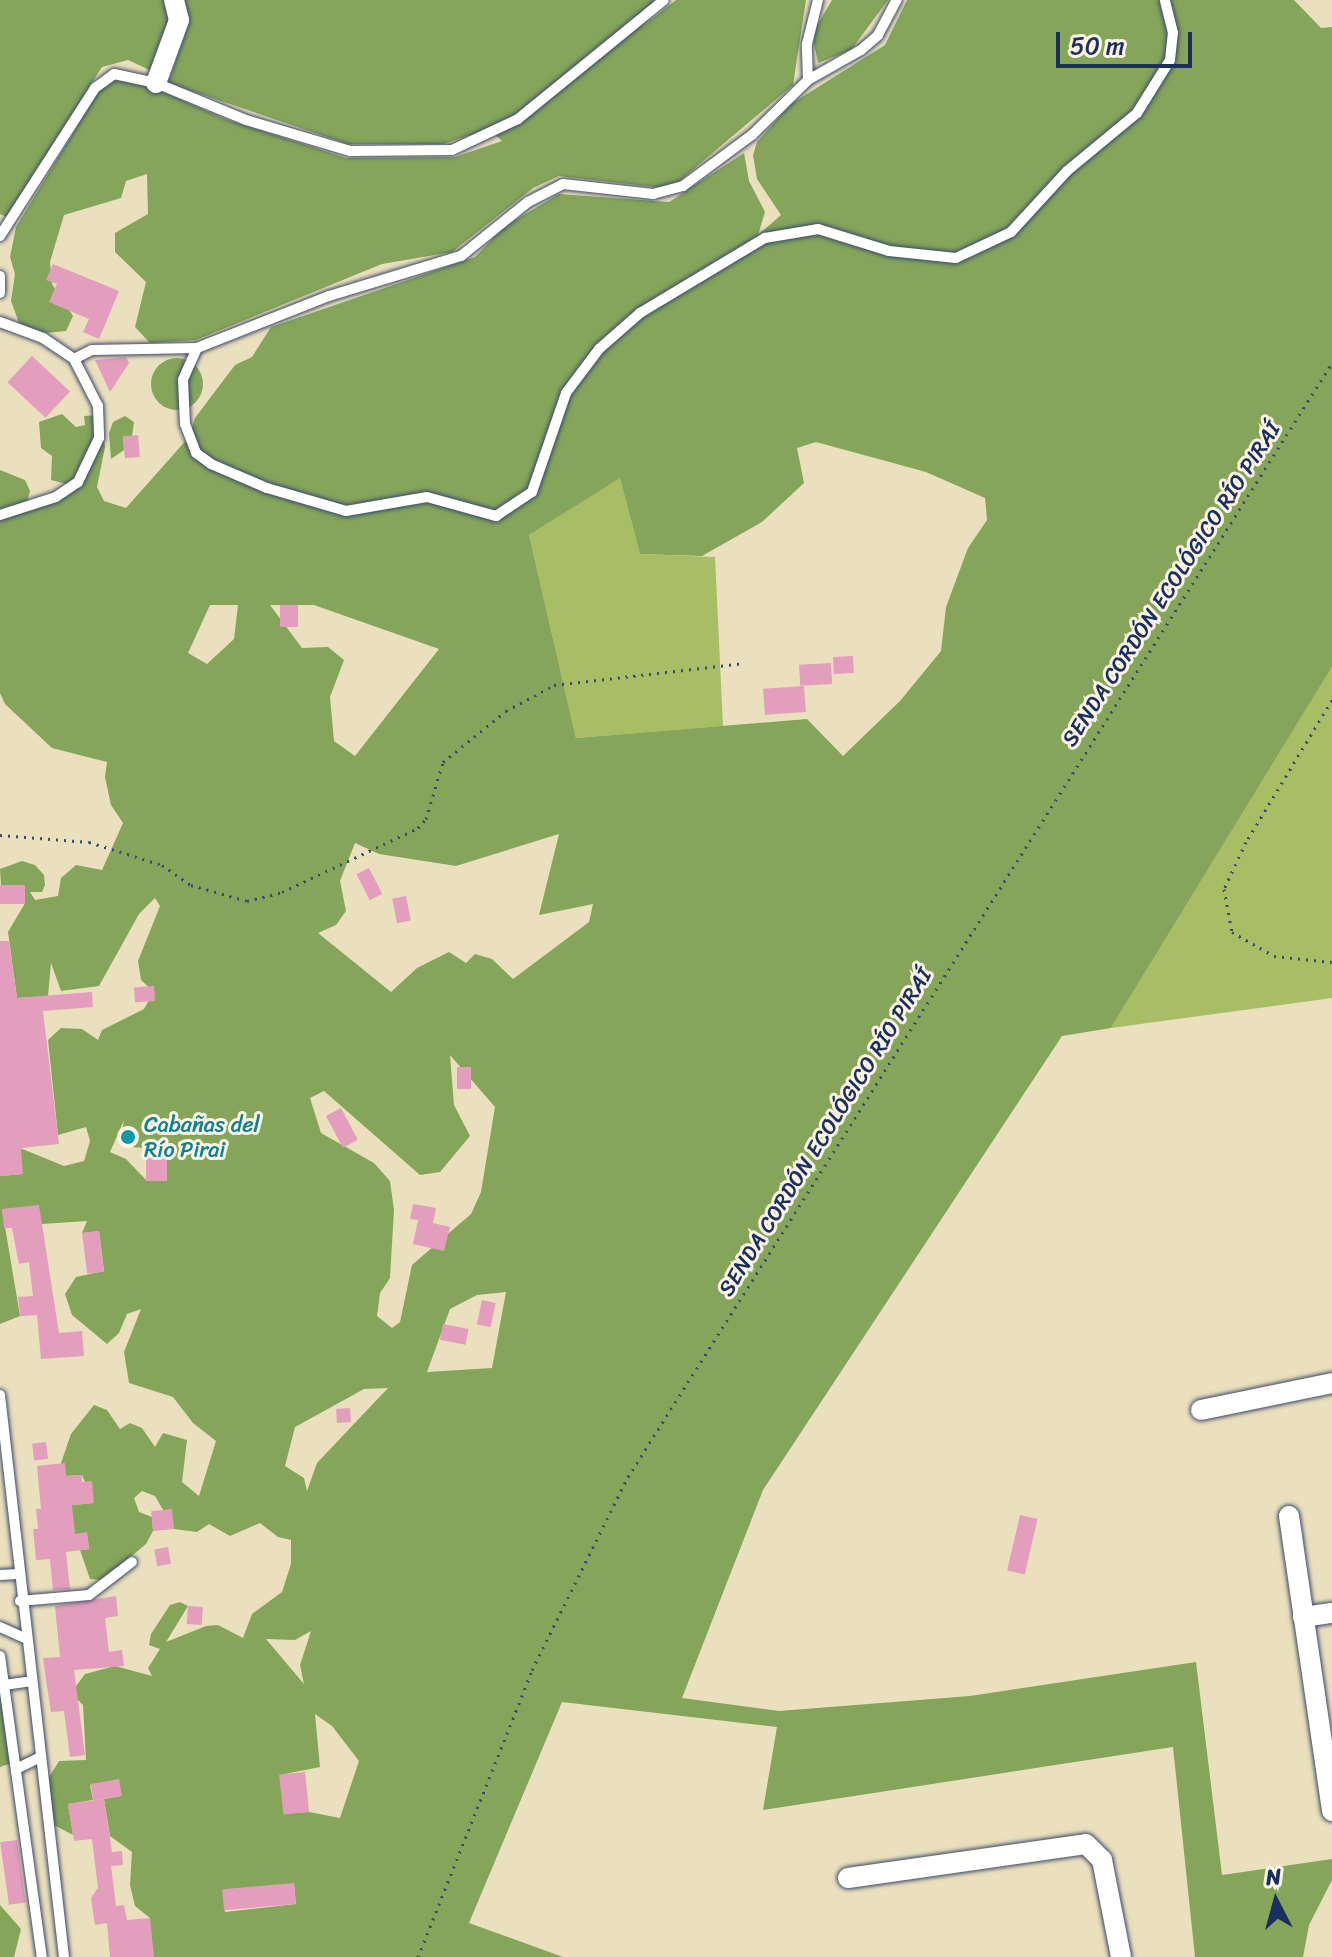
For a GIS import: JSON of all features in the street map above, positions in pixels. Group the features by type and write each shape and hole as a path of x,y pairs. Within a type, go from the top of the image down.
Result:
{"street":[{"path":"156,83 179,20 174,0"},
{"path":"1201,1410 1332,1383"},
{"path":"1289,1516 1332,1811"},
{"path":"1303,1617 1332,1613"},
{"path":"848,1878 1086,1844 1102,1860 1121,1957"}],"lane":[{"path":"0,236 105,78 124,72 246,120 350,151 452,150 518,119 664,0"},
{"path":"808,80 807,44 818,0"},
{"path":"74,359 92,350 197,348 329,296 461,256 528,202 563,184 653,194 683,186 752,135 808,80 869,42 897,0"},
{"path":"197,348 183,380 185,424 196,453 211,464 267,488 346,511 427,497 496,516 532,492 566,393 599,349 640,313 765,238 818,229 889,251 956,258 1011,232 1067,171 1137,113 1170,60 1173,33 1165,0"},
{"path":"0,276 0,293"},
{"path":"0,322 43,338 74,359 98,406 99,438 91,463 78,482 56,497 0,515"},
{"path":"0,1395 20,1601 64,1957"},
{"path":"20,1601 89,1595 132,1562"},
{"path":"0,1575 18,1574"},
{"path":"0,1627 25,1638"},
{"path":"0,1656 42,1957"},
{"path":"4,1685 32,1681"},
{"path":"16,1769 41,1757"},
{"path":"36,1905 57,1901"}],"path":[{"name":"SENDA CORDÓN ECOLÓGICO RÍO PIRAÍ","path":"418,1957 532,1670 628,1477 1107,712 1332,363"},
{"path":"0,835 89,842 162,865 191,885 247,901 282,892 418,828 426,819 443,762 506,711 554,685 745,663"},
{"path":"1332,700 1246,842 1224,889 1232,932 1274,956 1332,962"}],"green space":[{"path":"0,0 168,0 174,10 156,73 128,60 102,67 7,217 0,214"},
{"path":"181,0 669,0 642,27 676,0 806,0 793,85 677,183 663,188 559,176 533,188 452,252 382,264 196,340 150,343 135,327 146,282 115,252 115,233 148,214 147,174 126,181 121,198 64,215 50,262 52,284 73,316 66,331 45,333 19,323 11,301 15,274 10,257 16,227 103,84 112,78 145,84 225,119 346,158 455,157 502,141 489,129 443,144 348,144 168,83 190,20"},
{"path":"832,0 888,0 851,50 818,63 812,34"},
{"path":"907,0 1294,0 1321,28 1332,27 1332,667 1111,1028 1062,1036 763,1490 682,1698 779,1711 970,1696 1196,1662 1222,1875 1332,1859 1332,1880 1309,1925 1303,1957 1195,1957 1173,1747 763,1810 777,1727 562,1702 469,1923 563,1957 151,1957 150,1918 135,1906 130,1885 132,1852 110,1836 104,1799 121,1796 90,1785 93,1800 68,1804 73,1835 54,1825 48,1779 59,1761 86,1760 83,1705 71,1693 85,1674 115,1666 152,1676 148,1668 160,1649 149,1645 151,1634 170,1605 180,1602 188,1606 166,1642 206,1626 218,1625 243,1638 252,1614 282,1592 291,1564 291,1540 278,1537 260,1523 230,1536 209,1524 197,1532 174,1529 155,1496 142,1491 134,1498 139,1512 152,1517 153,1531 146,1544 103,1580 90,1579 80,1550 89,1549 87,1533 69,1535 72,1505 94,1503 82,1475 66,1476 61,1463 71,1434 94,1405 107,1410 120,1429 130,1423 142,1428 155,1447 163,1433 187,1440 182,1482 199,1496 216,1441 193,1423 173,1397 129,1383 124,1352 141,1309 127,1314 119,1333 107,1344 72,1315 65,1294 76,1277 104,1271 99,1231 82,1233 87,1221 42,1224 2,1209 20,1316 0,1324 0,1176 22,1174 20,1148 64,1166 84,1161 90,1141 86,1127 58,1135 48,1040 61,1028 82,1029 98,1040 102,1030 144,1009 154,992 141,980 138,961 160,906 155,898 139,914 99,986 61,991 51,963 48,996 17,998 8,932 24,905 25,886 1,885 0,869 22,861 35,865 44,875 45,885 42,892 30,892 35,900 58,896 61,878 76,865 102,870 123,823 111,805 105,777 107,762 52,748 5,704 0,693 0,470 25,480 30,491 27,502 67,497 71,485 51,480 52,456 41,448 39,422 62,414 76,427 85,425 84,416 100,415 105,447 97,487 104,501 126,508 189,437 195,418 235,365 252,357 271,327 475,257 504,227 559,194 669,202 744,153 749,181 765,212 758,235 781,215 757,179 753,155 757,142 791,104 885,45","holes":["816,442 926,472 985,498 987,520 968,548 946,607 941,651 900,701 843,756 807,719 576,738 529,535 620,478 640,554 702,556 762,522 804,483 797,448","210,605 238,605 234,639 207,664 188,653","270,605 314,605 439,649 355,756 334,741 330,697 344,660 328,647 302,648","559,834 539,915 593,904 589,922 513,979 492,959 475,954 466,963 449,952 417,968 391,992 318,933 336,925 346,911 340,881 355,843 379,854 456,866","450,1055 495,1107 481,1192 471,1214 412,1265 400,1322 392,1328 377,1316 380,1293 390,1278 394,1210 390,1181 374,1163 321,1133 310,1098 324,1091 420,1175 440,1172 470,1136 454,1105","124,1120 121,1137 130,1147 166,1149 167,1180 147,1181 126,1159 110,1152","506,1292 492,1368 427,1372 450,1309 477,1295","388,1388 317,1463 307,1491 304,1478 285,1466 295,1427 364,1389","311,1631 300,1665 304,1684 266,1639 295,1640","315,1714 332,1726 359,1761 340,1818 309,1812 284,1814 280,1775 320,1767","294,1884 296,1904 225,1912 223,1893"]},
{"path":"177,358 195,366 203,384 195,402 177,410 159,402 151,384 159,366"},
{"path":"125,416 134,422 132,436 123,437 124,450 111,459 109,433 113,422"},
{"path":"620,477 640,554 715,557 723,726 576,738 529,535"},
{"path":"1332,667 1332,998 1111,1028"},
{"path":"0,1671 18,1761 0,1767"},
{"path":"0,1905 21,1929 14,1957 0,1957"}],"building":[{"path":"53,264 119,291 99,339 83,332 89,319 49,302 57,284 46,280"},
{"path":"32,356 70,391 45,418 7,382"},
{"path":"126,357 129,363 110,392 95,360"},
{"path":"138,435 140,457 125,458 123,436"},
{"path":"280,605 298,605 298,627 280,627"},
{"path":"853,656 854,673 834,674 833,657"},
{"path":"831,663 832,684 800,686 799,665"},
{"path":"804,686 806,712 765,715 763,689"},
{"path":"369,868 382,894 370,900 357,874"},
{"path":"0,885 25,885 25,904 0,904"},
{"path":"406,896 411,921 397,923 392,899"},
{"path":"0,941 9,941 17,998 92,992 93,1007 43,1011 59,1144 21,1148 23,1174 0,1176"},
{"path":"154,986 155,1001 135,1002 134,987"},
{"path":"457,1067 471,1067 471,1089 457,1089"},
{"path":"341,1108 358,1140 343,1148 326,1116"},
{"path":"146,1149 167,1149 167,1181 146,1181"},
{"path":"413,1204 436,1208 433,1223 450,1227 444,1251 413,1244 418,1220 410,1219"},
{"path":"39,1205 59,1333 82,1331 84,1356 41,1359 37,1315 20,1316 18,1297 33,1296 29,1262 19,1264 12,1228 4,1228 2,1209"},
{"path":"99,1231 104,1272 87,1274 82,1233"},
{"path":"482,1300 496,1303 490,1327 477,1324"},
{"path":"443,1324 469,1329 465,1345 440,1340"},
{"path":"350,1408 351,1422 337,1423 336,1409"},
{"path":"46,1442 48,1459 34,1461 32,1444"},
{"path":"65,1463 66,1476 82,1475 82,1482 92,1481 94,1503 72,1505 75,1534 87,1532 89,1549 66,1552 70,1589 53,1590 50,1559 36,1560 33,1529 38,1529 36,1509 41,1509 37,1466"},
{"path":"172,1509 174,1529 153,1531 151,1511"},
{"path":"1020,1515 1038,1519 1025,1575 1007,1571"},
{"path":"168,1547 171,1564 157,1566 154,1549"},
{"path":"116,1596 118,1616 105,1618 109,1652 122,1650 124,1666 74,1670 85,1755 70,1757 64,1711 51,1712 43,1658 60,1657 55,1606"},
{"path":"188,1606 203,1607 202,1625 187,1624"},
{"path":"305,1772 309,1812 283,1814 279,1775"},
{"path":"119,1779 122,1796 93,1801 90,1784"},
{"path":"104,1799 112,1852 122,1851 123,1865 111,1866 116,1906 124,1905 127,1920 150,1918 154,1957 110,1957 107,1923 95,1925 91,1898 98,1888 92,1839 74,1841 68,1804"},
{"path":"17,1840 26,1902 9,1905 0,1842"},
{"path":"294,1883 296,1904 224,1910 222,1889"}],"place":[{"name":"Cabañas del Río Pirai","path":"128,1137"}]}
